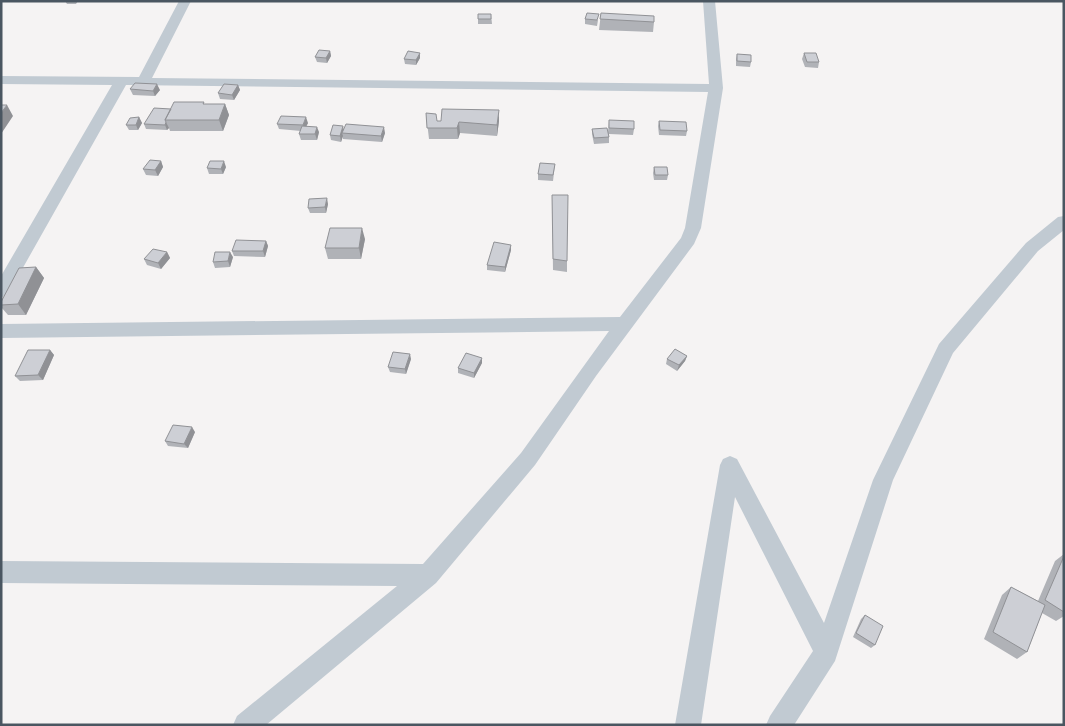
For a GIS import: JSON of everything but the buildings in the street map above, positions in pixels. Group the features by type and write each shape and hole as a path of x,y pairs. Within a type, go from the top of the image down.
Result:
{"street":[{"path":"144,82 185,1"},
{"path":"246,725 428,575 528,459 589,371 688,240 693,228 716,88 709,1"},
{"path":"1,80 716,88"},
{"path":"1,291 121,82"},
{"path":"779,725 826,652 882,480 946,349 1032,247 1064,221"},
{"path":"1,331 624,324"},
{"path":"688,725 730,465 826,652"},
{"path":"1,572 428,575"}]}
